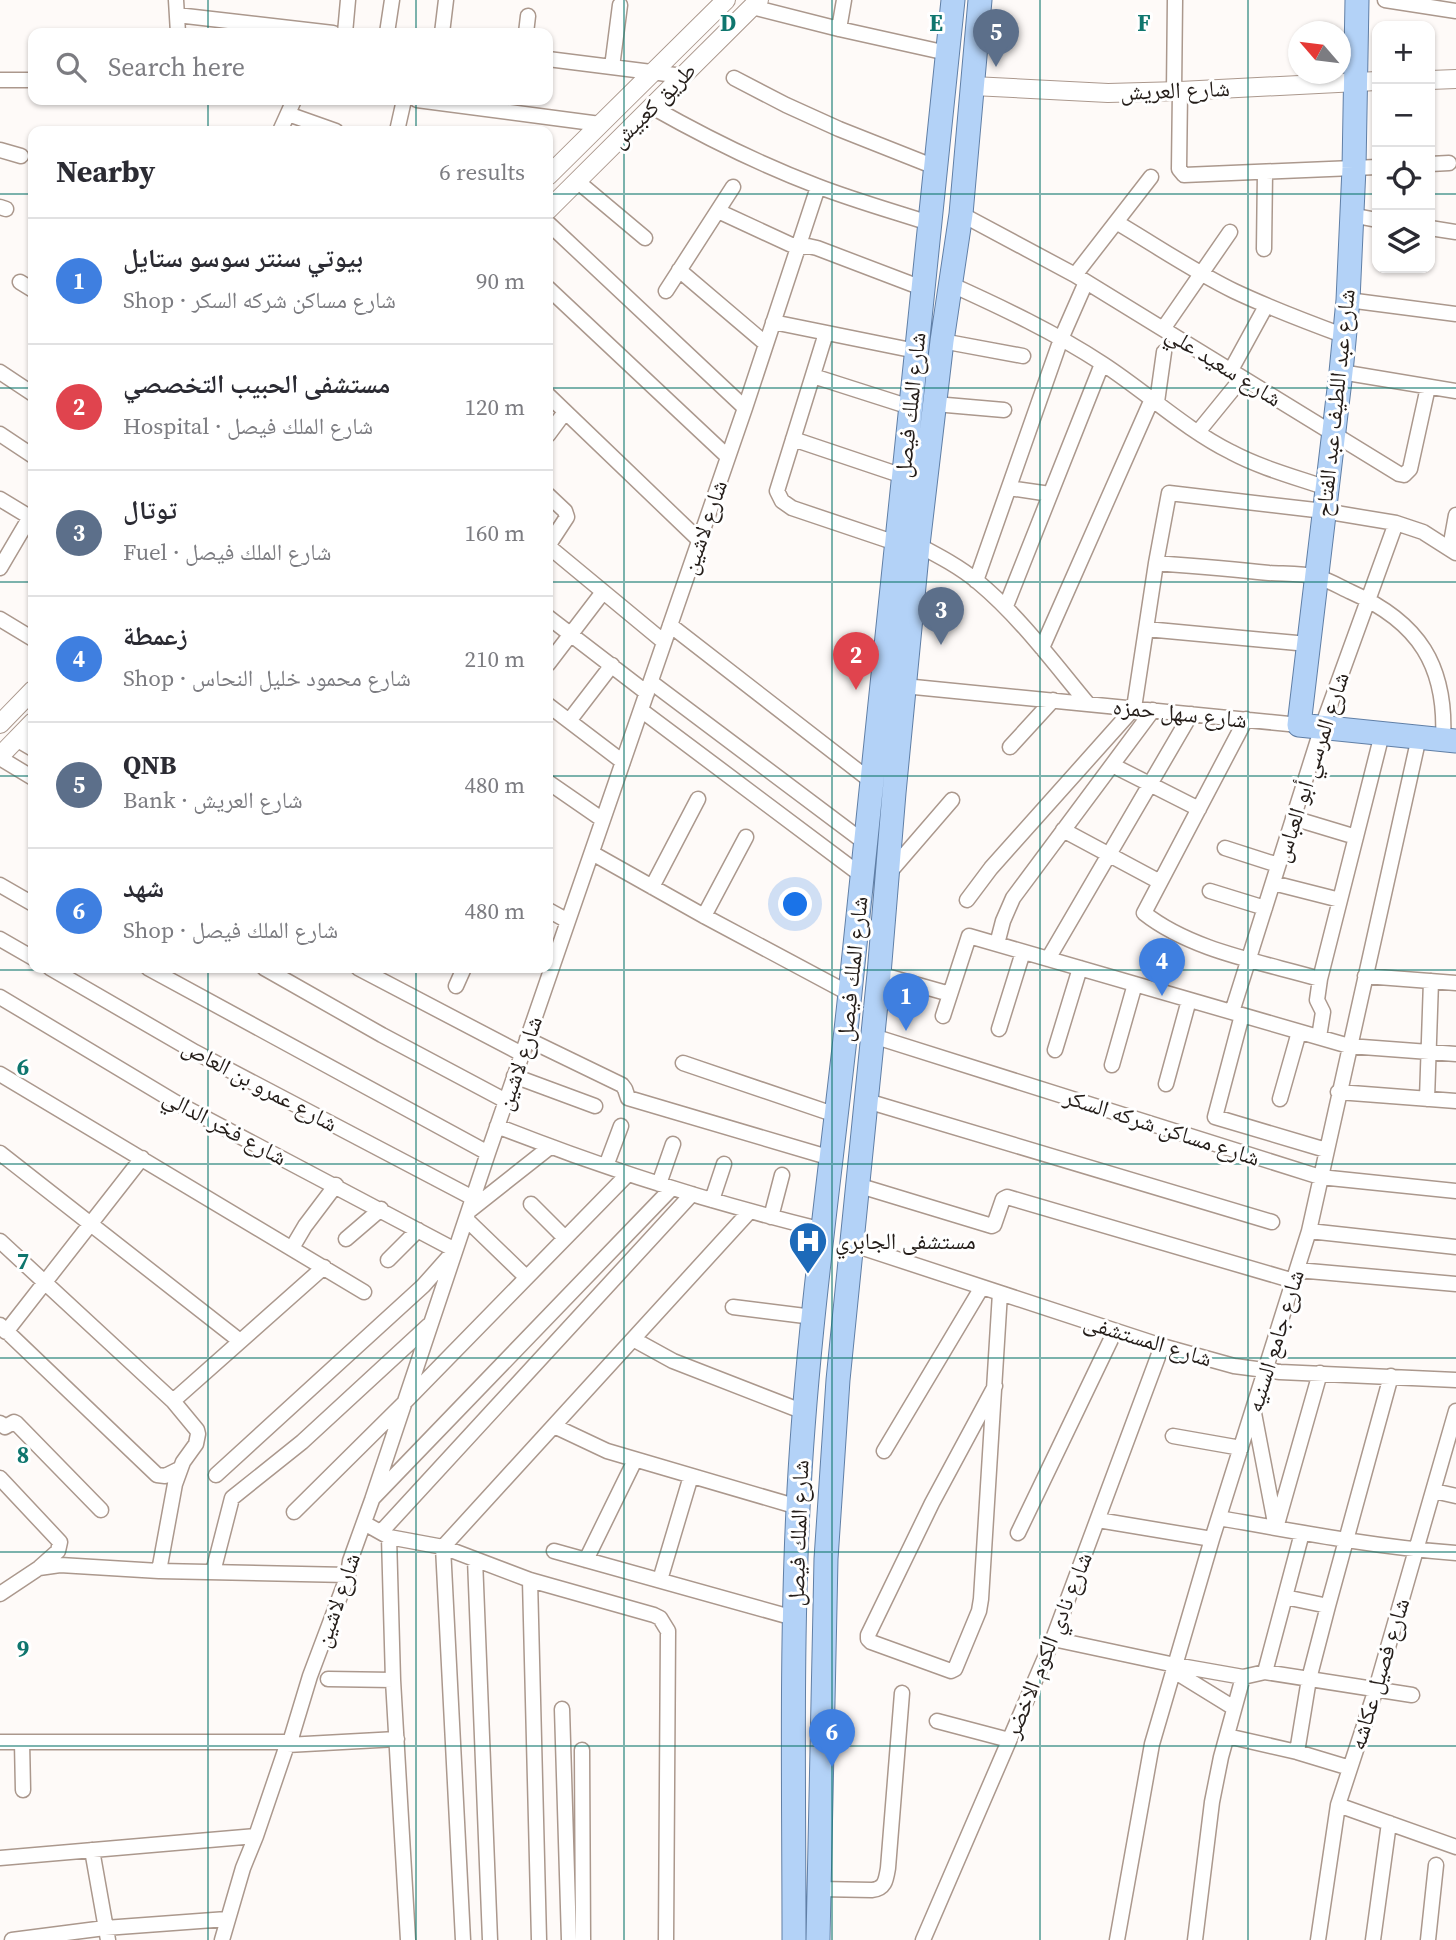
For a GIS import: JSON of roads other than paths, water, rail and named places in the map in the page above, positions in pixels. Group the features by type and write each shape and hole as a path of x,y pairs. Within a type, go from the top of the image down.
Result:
{"main road":[{"name":"شارع الملك فيصل","path":"818,1940 827,1532 851,1244 867,1101 904,686 907,544 903,476 953,0"},
{"name":"شارع الملك فيصل","path":"794,1940 794,1618 804,1412 876,730 907,544 935,404 961,214 980,0"},
{"name":"شارع عبد اللطيف عبد الفتاح","path":"1310,726 1308,645 1345,336 1354,168 1367,81 1357,0"},
{"name":"شارع سهل حمزه","path":"1310,726 1449,741"},
{"path":"876,730 900,733"},
{"path":"812,1329 842,1343"}],"street":[{"path":"345,28 348,0"},
{"path":"388,28 392,0"},
{"path":"443,28 446,0"},
{"name":"طريق كعبيش","path":"553,171 726,0"},
{"path":"839,29 844,0"},
{"path":"1175,0 1181,173 1188,176 1372,167"},
{"path":"1385,0 1456,11"},
{"path":"755,3 839,29 947,53"},
{"name":"طريق كعبيش","path":"553,205 755,3"},
{"path":"612,66 620,5"},
{"path":"178,28 177,8 293,28"},
{"path":"527,28 528,16"},
{"path":"553,60 682,76"},
{"path":"734,78 839,129 935,167"},
{"path":"1435,80 1456,79"},
{"path":"0,80 28,80"},
{"name":"شارع العريش","path":"973,86 1095,92 1177,91 1367,81"},
{"path":"282,126 292,105"},
{"path":"398,126 403,105"},
{"path":"496,105 529,107 600,124"},
{"path":"652,107 725,146 818,187 929,223"},
{"path":"288,114 322,126"},
{"path":"0,150 21,156"},
{"path":"1435,164 1449,163"},
{"path":"1264,249 1265,172"},
{"path":"976,581 1081,278 1116,222 1151,177"},
{"path":"577,181 645,238"},
{"path":"666,291 733,187"},
{"name":"شارع لاشين","path":"553,965 745,408 818,187"},
{"path":"718,211 798,247 817,248 922,288"},
{"name":"شارع سعيد علي","path":"961,214 1081,278 1399,474 1405,475 1410,469 1428,387"},
{"path":"1351,215 1372,218"},
{"path":"1116,222 1200,273 1266,306 1345,336"},
{"path":"553,228 745,408"},
{"path":"1435,229 1456,232"},
{"path":"1163,329 1230,232"},
{"path":"679,270 766,344"},
{"path":"20,282 28,287"},
{"path":"950,284 1020,315 1102,364 1198,432 1325,500 1423,532 1453,551 1456,516"},
{"path":"553,293 728,457"},
{"path":"1348,300 1456,314"},
{"path":"1198,432 1237,374 1266,306"},
{"path":"773,322 916,351"},
{"path":"826,333 778,491 782,501 792,508 907,544 948,561 1006,606 1088,704"},
{"path":"942,341 1023,356"},
{"path":"1042,648 1155,400 1164,352"},
{"path":"1006,606 1102,364"},
{"path":"0,372 28,391"},
{"path":"1341,372 1456,391"},
{"path":"813,376 910,407"},
{"path":"553,400 699,540"},
{"path":"935,404 1004,410"},
{"path":"553,428 565,412"},
{"path":"0,434 28,453"},
{"path":"793,439 903,476"},
{"path":"1009,488 1050,494"},
{"path":"967,900 991,868 1134,708 1167,495 1171,492 1325,500"},
{"path":"0,499 28,516"},
{"path":"553,500 567,515 553,538"},
{"name":"شارع المرسي أبو العباس","path":"1326,1150 1215,1117 1249,959 1293,818 1310,726 1368,600 1396,523"},
{"path":"0,568 28,524"},
{"path":"553,550 664,642"},
{"path":"1156,563 1316,577 1388,611 1407,627 1434,668 1441,691 1449,741"},
{"path":"553,657 603,592"},
{"path":"0,619 28,636"},
{"path":"553,621 864,842"},
{"path":"670,625 871,781"},
{"path":"1146,629 1308,645"},
{"path":"569,721 612,665"},
{"name":"شارع سهل حمزه","path":"904,686 1310,726"},
{"path":"0,724 28,695"},
{"path":"1010,747 1053,700"},
{"path":"553,709 623,762"},
{"path":"641,710 861,875"},
{"path":"997,944 1003,920 1013,898 1153,710"},
{"path":"1048,959 1191,714"},
{"path":"1246,719 1144,913 1160,925 1203,946 1320,979"},
{"path":"28,727 0,757 28,775"},
{"path":"1319,1037 1322,1012 1317,1000 1320,979 1382,733"},
{"name":"شارع جامع السنيه","path":"1117,1940 1152,1744 1212,1539 1309,1231 1419,737"},
{"path":"16,739 28,746"},
{"path":"1112,765 1199,809"},
{"path":"553,785 603,820"},
{"path":"652,887 698,799"},
{"path":"888,874 952,800"},
{"path":"1293,818 1356,837"},
{"path":"1063,830 1160,882"},
{"path":"704,916 746,837"},
{"path":"1225,848 1278,865"},
{"path":"592,853 850,994"},
{"path":"1273,883 1340,900"},
{"path":"0,885 28,901"},
{"path":"1210,891 1265,908"},
{"path":"553,913 568,921"},
{"path":"943,1016 968,937 1349,1046 1456,1054"},
{"path":"0,939 28,955"},
{"path":"999,1029 1023,952"},
{"path":"1055,1050 1080,968"},
{"name":"شارع عمرو بن العاص","path":"59,973 469,1209 526,1278"},
{"path":"157,973 488,1153"},
{"path":"273,973 506,1101"},
{"path":"368,973 522,1054"},
{"path":"456,986 462,973"},
{"name":"شارع لاشين","path":"222,1940 243,1868 348,1574 350,1561 550,973"},
{"path":"879,974 950,994"},
{"path":"1365,976 1456,983"},
{"path":"1427,1099 1430,981"},
{"path":"1112,1065 1135,984"},
{"name":"شارع فخر الدالي","path":"0,997 175,1102 455,1250"},
{"path":"1166,1084 1189,1000"},
{"path":"1280,1099 1299,1031"},
{"name":"شارع مساكن شركه السكر","path":"873,1036 1320,1177 1456,1191"},
{"path":"527,1040 622,1085 628,1098 831,1158"},
{"path":"683,1063 836,1115"},
{"path":"1,1076 364,1292"},
{"path":"514,1076 595,1106"},
{"path":"1338,1092 1456,1101"},
{"path":"867,1101 1272,1222"},
{"path":"497,1126 665,1186 823,1230"},
{"path":"606,1166 621,1126"},
{"path":"372,1500 665,1186 673,1144"},
{"path":"469,1209 550,1147"},
{"path":"0,1153 240,1341"},
{"path":"142,1158 45,1283 3,1329 157,1475 165,1476 179,1469"},
{"path":"712,1200 724,1164"},
{"path":"295,1512 628,1174"},
{"path":"771,1217 782,1175"},
{"path":"292,1248 336,1185"},
{"path":"858,1185 992,1226 1003,1199 1007,1197 1296,1275 1456,1284"},
{"path":"408,1940 385,1535 692,1194"},
{"path":"531,1205 565,1238"},
{"path":"346,1239 381,1209"},
{"path":"463,1940 443,1547 750,1211"},
{"path":"388,1260 418,1230"},
{"path":"1309,1231 1456,1247"},
{"path":"0,1241 173,1401 197,1430 196,1444 179,1469 159,1571"},
{"name":"شارع المستشفى","path":"851,1244 1162,1346 1234,1366 1266,1371 1456,1380"},
{"path":"216,1475 423,1286 455,1250"},
{"path":"173,1401 324,1267"},
{"path":"884,1451 982,1287"},
{"path":"995,1386 932,1503 868,1635 871,1642 950,1670 955,1669 981,1605 995,1386 1000,1293"},
{"path":"733,1307 812,1329"},
{"path":"213,1572 230,1502 236,1494 302,1442 430,1324"},
{"path":"1018,1533 1115,1331"},
{"path":"633,1339 690,1368 804,1412"},
{"name":"شارع نادي الكوم الاخضر","path":"923,1940 1053,1639 1162,1346"},
{"path":"1276,1528 1320,1373"},
{"path":"1297,1752 1310,1679 1344,1541 1391,1376"},
{"path":"1254,1409 1276,1528"},
{"name":"شارع فصيل عكاشه","path":"1318,1940 1338,1805 1376,1689 1456,1411"},
{"path":"0,1423 5,1427 12,1422 16,1423 101,1510"},
{"path":"554,1426 580,1440 635,1460 798,1507"},
{"path":"1173,1436 1241,1448"},
{"path":"586,1560 635,1460"},
{"path":"660,1580 691,1476"},
{"path":"0,1478 5,1493 60,1542 58,1551 0,1594"},
{"path":"1434,1491 1456,1496"},
{"path":"1219,1518 1344,1541 1456,1553"},
{"path":"1098,1520 1212,1539"},
{"path":"364,1523 385,1535 443,1547 530,1580 654,1615 665,1624 666,1940"},
{"path":"1265,1672 1302,1533"},
{"path":"554,1551 794,1618"},
{"path":"475,1559 490,1940"},
{"path":"39,1567 60,1565 159,1571 348,1574"},
{"path":"530,1580 539,1940"},
{"path":"1285,1597 1328,1606"},
{"path":"1053,1639 1175,1668 1243,1677 1265,1672 1412,1695"},
{"path":"1175,1668 1234,1708"},
{"path":"1195,1940 1212,1802 1243,1677"},
{"path":"328,1679 393,1680"},
{"path":"819,1889 872,1890 884,1885 888,1868 902,1693"},
{"path":"562,1709 569,1940"},
{"path":"937,1721 1009,1740"},
{"path":"1227,1735 1350,1768"},
{"path":"0,1742 289,1743 397,1739"},
{"path":"22,1742 23,1790"},
{"path":"582,1750 583,1940"},
{"path":"1338,1805 1456,1847"},
{"path":"1373,1940 1388,1823"},
{"path":"0,1858 256,1836"},
{"path":"92,1850 107,1934"},
{"path":"1428,1940 1437,1865"},
{"path":"12,1940 107,1934 227,1919"}],"place":[{"name":"QNB","path":"996,67"},
{"name":"توتال","path":"941,645"},
{"name":"مستشفى الحبيب التخصصي","path":"856,690"},
{"name":"زعمطة","path":"1162,996"},
{"name":"بيوتي سنتر سوسو ستايل","path":"906,1031"},
{"name":"مستشفى الجابري","path":"808,1275"},
{"name":"شهد","path":"832,1767"}]}
